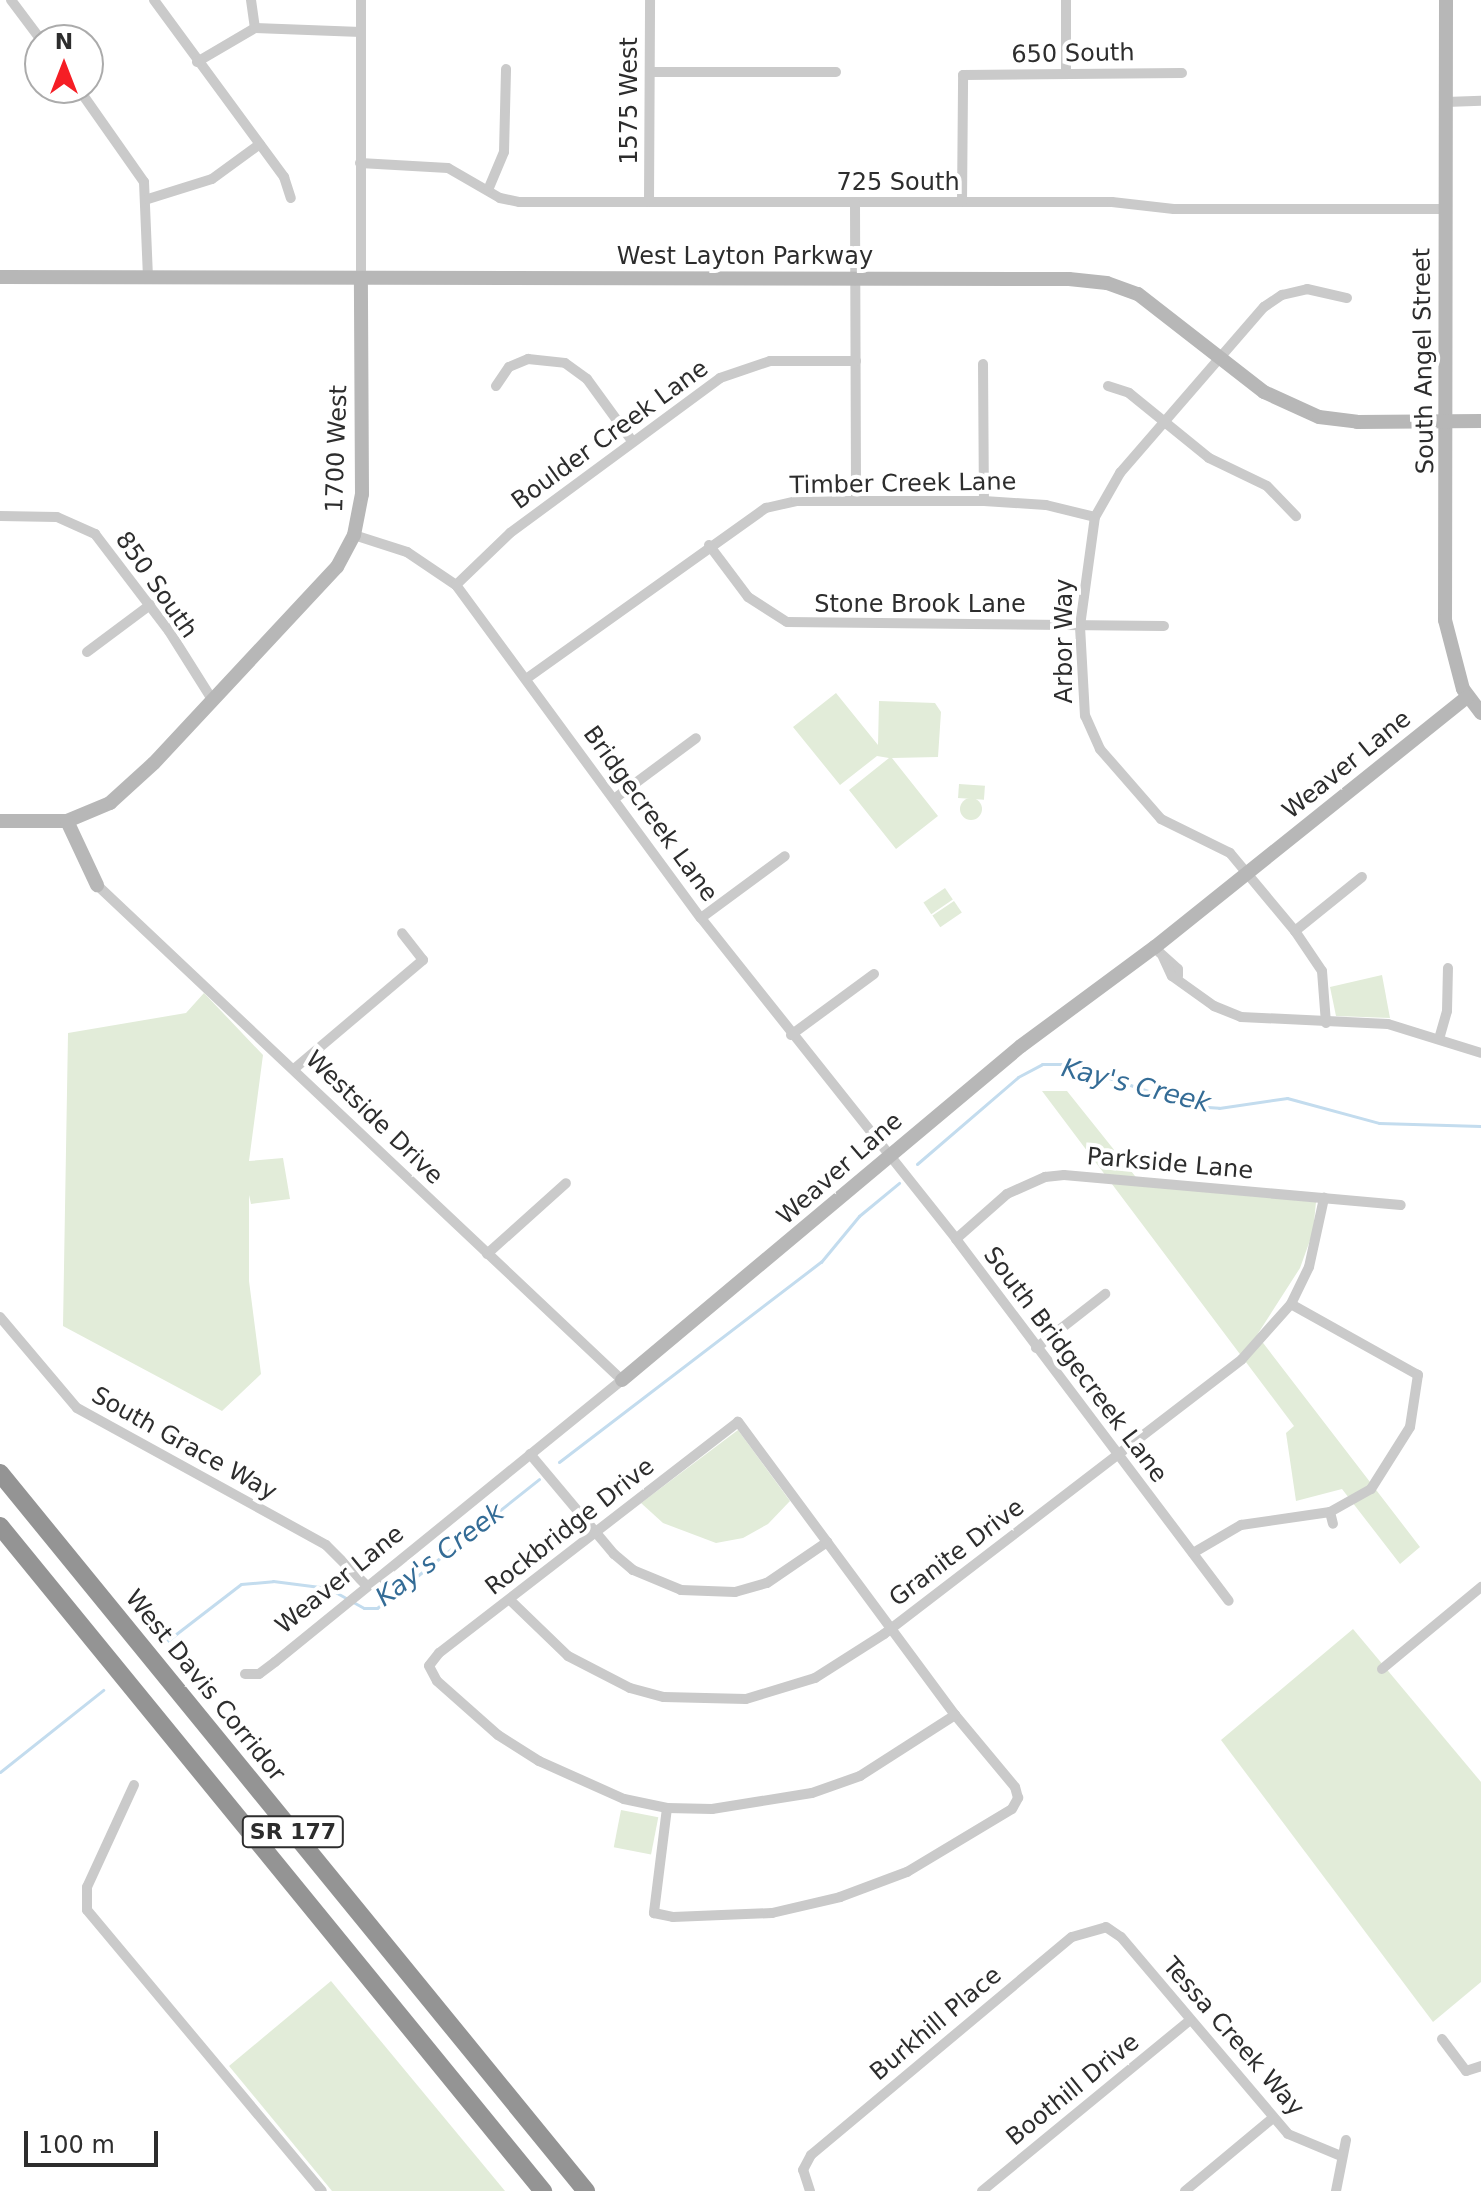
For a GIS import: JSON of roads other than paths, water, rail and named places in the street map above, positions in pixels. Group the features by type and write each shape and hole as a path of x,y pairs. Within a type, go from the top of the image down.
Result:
{"highway":[{"name":"West Davis Corridor","path":"0,1473 586,2191"},
{"name":"SR 177","path":"0,1526 543,2191"}],"main road":[{"name":"South Angel Street","path":"1446,0 1448,421 1445,620 1451,659 1467,697 1481,713"},
{"name":"West Layton Parkway","path":"0,277 855,279 1107,283 1166,311 1264,392 1319,417 1357,422 1481,421"},
{"name":"1700 West","path":"67,821 110,803 127,790 318,589 354,535 362,494 361,278"},
{"name":"Weaver Lane","path":"622,1380 771,1260 889,1153 1026,1042 1159,952 1247,874 1467,697"},
{"path":"0,821 67,821 97,885"}],"street":[{"path":"11,0 29,24"},
{"path":"154,0 284,177 291,198"},
{"path":"251,0 255,28"},
{"name":"1700 West","path":"361,0 361,278"},
{"name":"1575 West","path":"649,202 650,0"},
{"path":"1066,0 1066,74"},
{"path":"197,62 255,28 361,32"},
{"path":"488,190 504,152 506,69"},
{"path":"651,72 836,72"},
{"name":"650 South","path":"962,202 963,75 1182,73"},
{"path":"1446,102 1481,101"},
{"path":"90,104 135,162 148,199 148,278"},
{"path":"148,199 212,179 260,144"},
{"name":"725 South","path":"360,163 448,168 488,190 519,202 962,202 1445,209"},
{"path":"855,203 856,501"},
{"name":"Arbor Way","path":"1326,1023 1322,971 1295,931 1247,874 1214,841 1180,830 1142,803 1100,749 1085,716 1080,626 1095,517 1120,473 1264,307 1282,295 1307,289 1347,298"},
{"path":"496,386 509,367 528,359 565,363 587,379 632,441"},
{"name":"Boulder Creek Lane","path":"456,585 510,533 632,441 742,367 770,361 856,361"},
{"path":"983,364 984,501"},
{"path":"1108,386 1129,393 1209,458 1279,495 1296,516"},
{"name":"Timber Creek Lane","path":"526,679 709,545 766,508 796,501 984,501 1046,505 1095,517"},
{"name":"850 South","path":"0,516 48,516 86,528 103,542 150,605 213,701"},
{"name":"Bridgecreek Lane","path":"354,535 407,552 456,585 701,918 791,1035 889,1153"},
{"name":"Stone Brook Lane","path":"709,545 748,597 787,622 1164,626"},
{"path":"87,652 150,605"},
{"path":"614,799 696,738"},
{"path":"701,918 785,856"},
{"path":"1295,931 1362,877"},
{"name":"Westside Drive","path":"97,885 622,1380"},
{"path":"294,1069 423,960 402,933"},
{"path":"1159,952 1178,969 1178,976 1214,1006 1241,1017 1388,1024 1481,1053"},
{"path":"1439,1039 1447,1011 1448,968"},
{"path":"791,1035 874,974"},
{"name":"South Bridgecreek Lane","path":"889,1153 1116,1457 1229,1601"},
{"name":"Parkside Lane","path":"956,1239 1007,1194 1045,1177 1064,1175 1401,1205"},
{"path":"487,1254 566,1183"},
{"name":"Granite Drive","path":"510,1600 568,1656 600,1675 630,1688 690,1701 746,1699 778,1692 852,1657 1242,1359 1291,1304 1321,1232 1324,1198"},
{"path":"1036,1348 1105,1294"},
{"path":"1193,1553 1241,1525 1330,1512 1371,1489 1400,1452 1418,1399 1418,1375 1291,1304"},
{"name":"South Grace Way","path":"0,1317 77,1408 326,1545 363,1589"},
{"name":"Weaver Lane","path":"245,1674 259,1674 622,1380"},
{"name":"Rockbridge Drive","path":"667,1808 624,1799 539,1761 452,1697 429,1666 439,1653 738,1422 827,1542"},
{"path":"530,1454 593,1532 633,1570 657,1583 708,1595 767,1583 827,1542 955,1715 1015,1787 1018,1798 1012,1809 907,1872 840,1897 772,1913 673,1917 654,1913 667,1808 712,1809 812,1793 860,1776 955,1715"},
{"path":"1330,1512 1333,1524"},
{"path":"1382,1669 1481,1587"},
{"path":"134,1785 87,1887 87,1910 322,2191"},
{"name":"Tessa Creek Way","path":"1106,1927 1121,1937 1273,2118 1304,2144 1341,2156"},
{"name":"Burkhill Place","path":"810,2191 803,2170 811,2155 1072,1937 1106,1927"},
{"name":"Boothill Drive","path":"982,2191 1190,2020"},
{"path":"1442,2039 1466,2071 1481,2066"},
{"path":"1185,2191 1273,2118"},
{"path":"1336,2191 1346,2140"}],"waterway":[{"name":"Kay's Creek","path":"917,1164 1018,1077 1042,1064 1067,1064 1193,1106 1219,1108 1287,1098 1379,1123 1481,1126"},
{"name":"Kay's Creek","path":"559,1462 821,1262 859,1216 899,1183"},
{"name":"Kay's Creek","path":"167,1641 241,1584 273,1581 328,1588 364,1608 377,1608 539,1479"},
{"name":"Kay's Creek","path":"0,1772 103,1690"}]}
